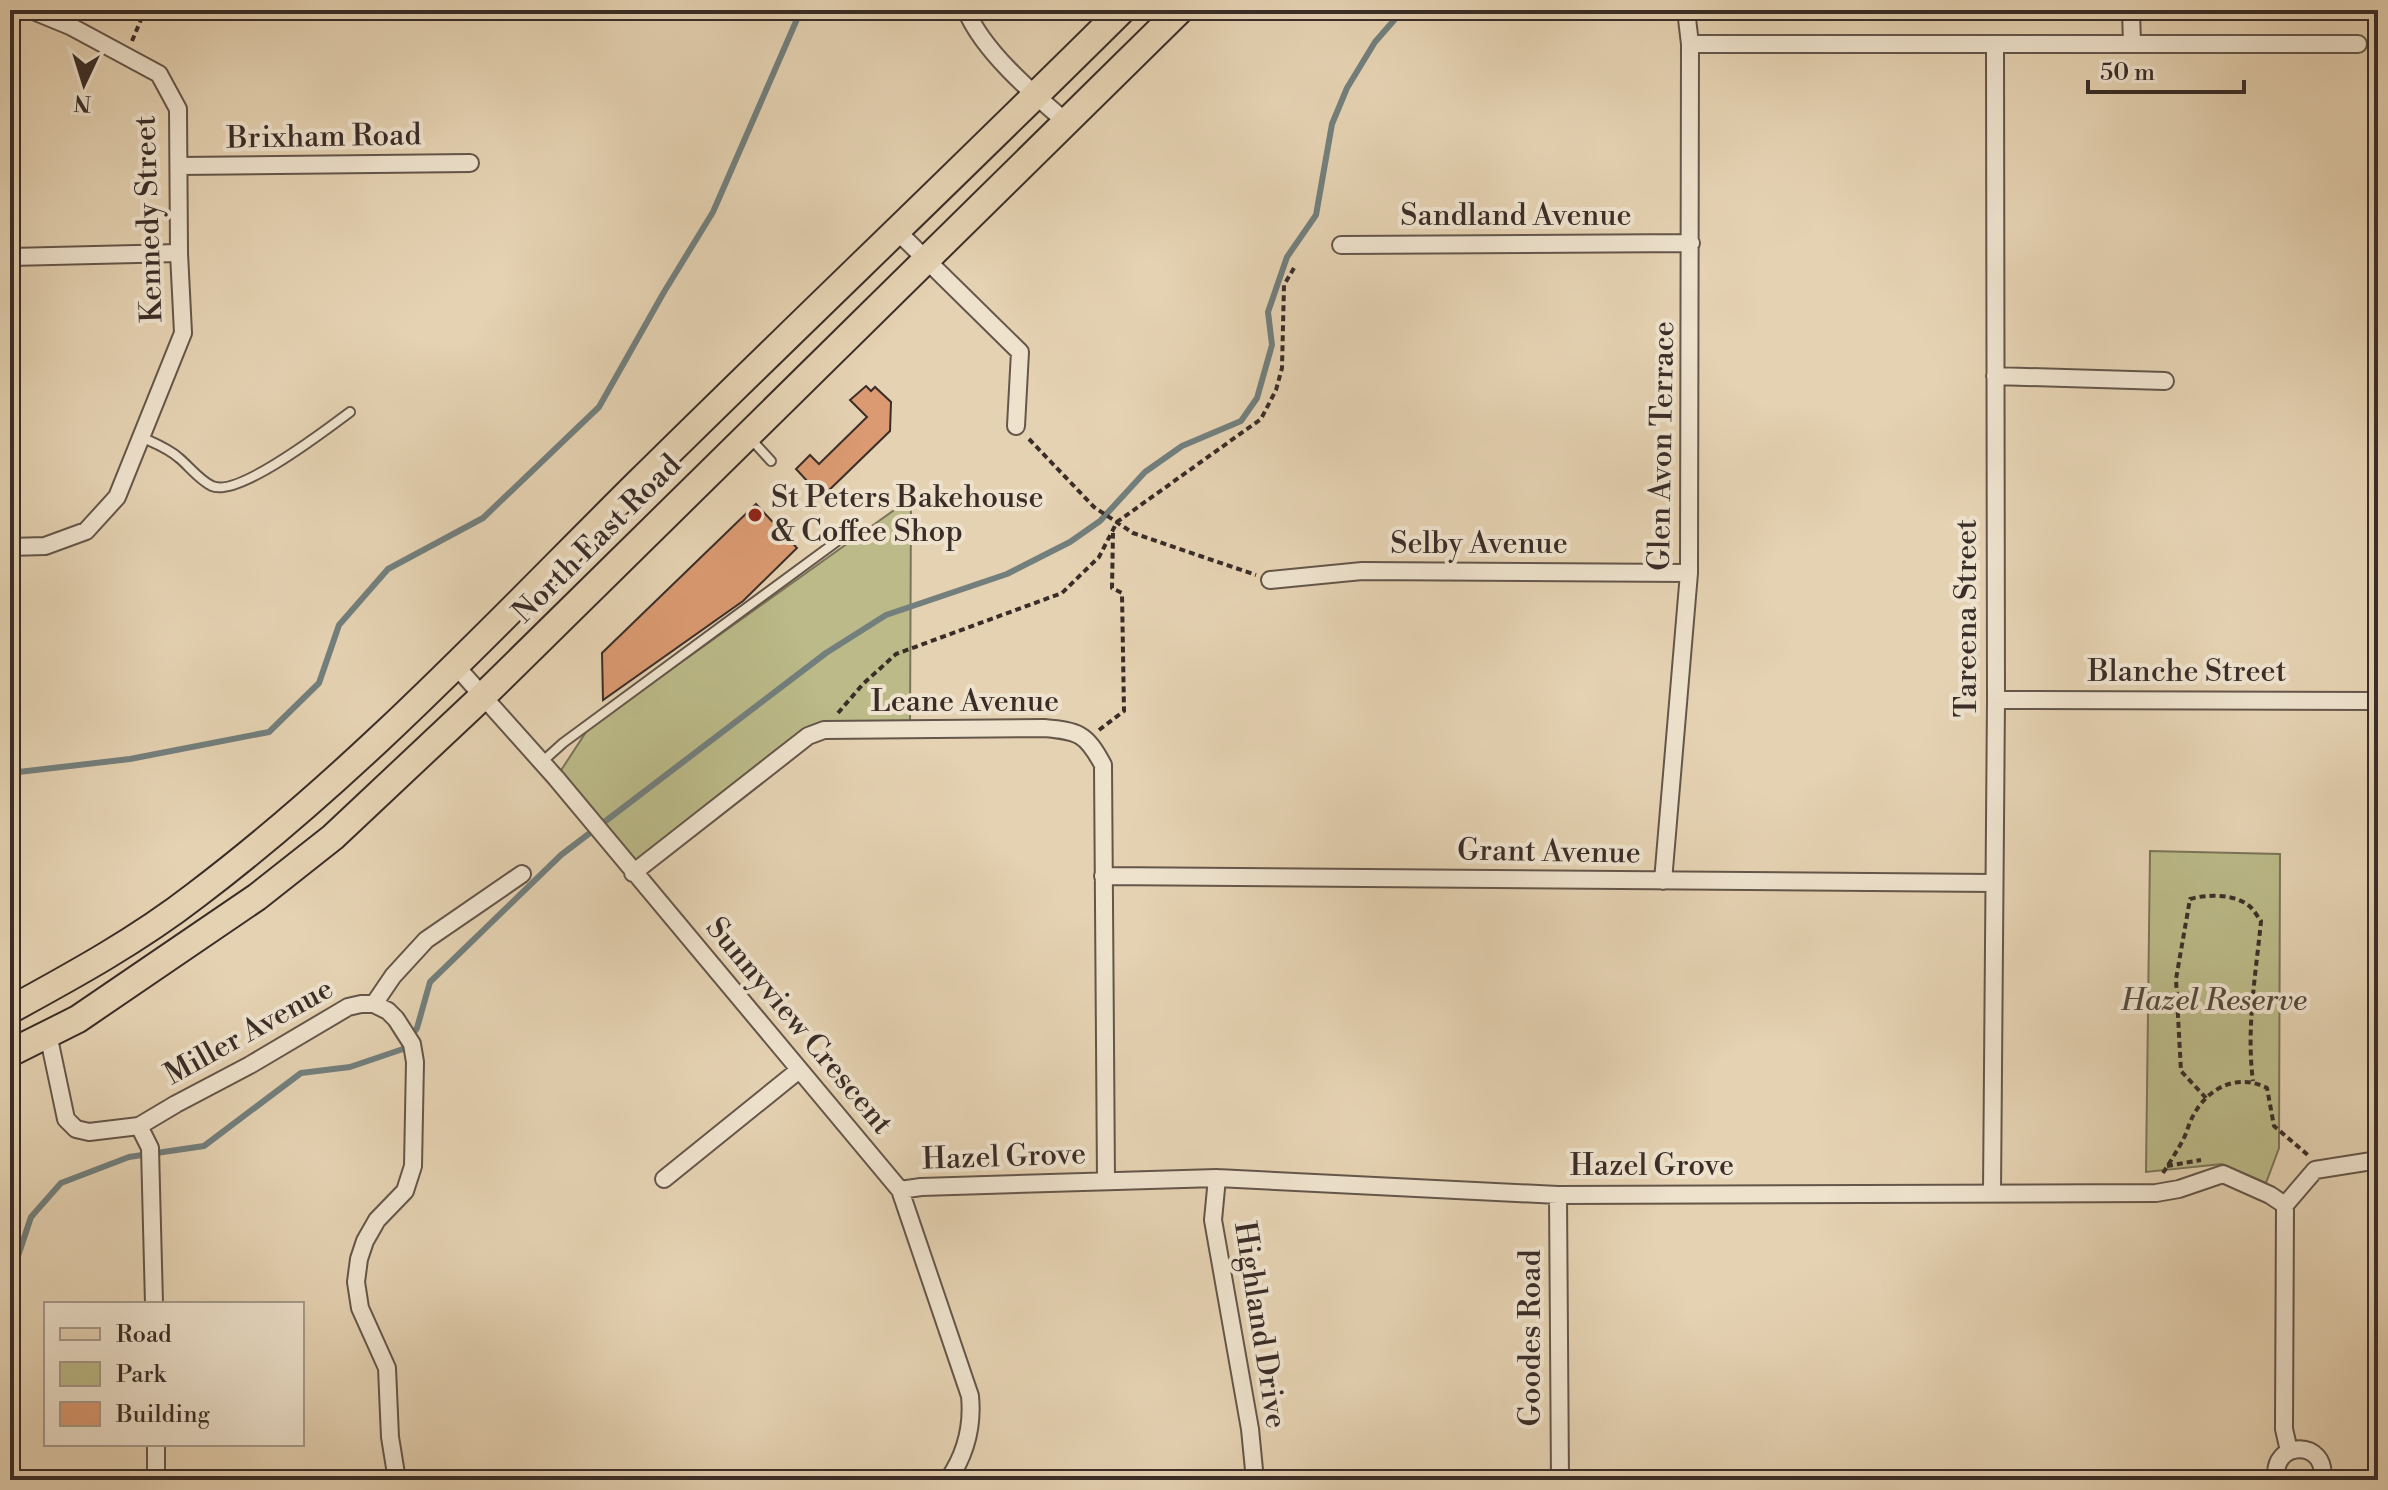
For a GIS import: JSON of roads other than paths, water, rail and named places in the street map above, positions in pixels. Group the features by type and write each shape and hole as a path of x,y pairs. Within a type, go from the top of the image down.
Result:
{"main road":[{"name":"North East Road","path":"10,1010 76,974 193,898 272,836 363,755 1122,10"},
{"name":"North East Road","path":"10,1053 78,1019 257,897 333,837 483,696 1180,10"}],"street":[{"name":"Kennedy Street","path":"10,547 45,546 86,531 117,497 183,333 178,109 159,74 70,26 31,10"},
{"path":"966,10 974,29 1036,96 1066,122"},
{"name":"Glen Avon Terrace","path":"1663,881 1689,573 1690,44 1686,10"},
{"path":"2131,10 2132,44"},
{"path":"1690,44 2358,44"},
{"name":"Tareena Street","path":"1992,1192 1996,700 1995,44"},
{"name":"Brixham Road","path":"179,166 470,163"},
{"path":"896,230 1020,352 1016,426"},
{"name":"Sandland Avenue","path":"1341,245 1691,243"},
{"path":"10,257 179,253"},
{"path":"1995,376 2165,381"},
{"name":"Selby Avenue","path":"1270,580 1362,571 1689,573"},
{"name":"Sunnyview Crescent","path":"455,665 542,762 900,1190 970,1396 971,1423 966,1445 948,1480"},
{"name":"Blanche Street","path":"1996,700 2378,701"},
{"name":"Leane Avenue","path":"633,873 808,736 824,730 1044,728 1071,730 1088,739 1103,765 1106,1181"},
{"path":"374,1004 393,976 426,940 522,874"},
{"name":"Grant Avenue","path":"1103,876 1994,883"},
{"name":"Miller Avenue","path":"48,1034 66,1119 76,1129 89,1132 139,1126 343,1010 361,1004 374,1004 388,1011 410,1040 415,1070 411,1175 400,1198 369,1232 359,1259 356,1282 360,1308 387,1368 391,1448 397,1480"},
{"path":"664,1179 799,1070"},
{"path":"139,1126 150,1148 154,1302"},
{"path":"2289,1451 2284,1429 2285,1205 2315,1170 2378,1160"},
{"name":"Hazel Grove","path":"900,1190 1217,1178 1558,1195 2146,1193 2179,1189 2223,1174 2285,1205"},
{"name":"Highland Drive","path":"1217,1178 1213,1220 1250,1429 1255,1480"},
{"name":"Goodes Road","path":"1558,1195 1560,1480"},
{"path":"156,1446 156,1480"},
{"path":"2273,1479 2280,1458 2289,1451 2302,1448 2321,1460 2324,1471 2322,1480"}],"lane":[{"path":"141,437 171,451 204,481 221,488 262,472 350,412"},
{"path":"748,435 771,461"},
{"path":"542,762 563,743 836,542"}],"waterway":[{"path":"10,773 130,759 269,732 319,683 339,625 388,569 483,518 599,407 713,212 801,10"},
{"path":"10,1320 15,1265 31,1217 61,1183 129,1157 204,1146 301,1073 350,1067 403,1049 417,1028 430,982 561,855 826,653 886,615 1007,574 1070,542 1100,521 1145,472 1182,446 1241,421 1257,398 1272,345 1268,312 1287,257 1316,215 1332,124 1347,88 1375,42 1403,10"}],"place":[{"name":"St Peters Bakehouse & Coffee Shop","path":"755,515"}],"park label":[{"name":"Hazel Reserve","path":"2214,1001"}]}
